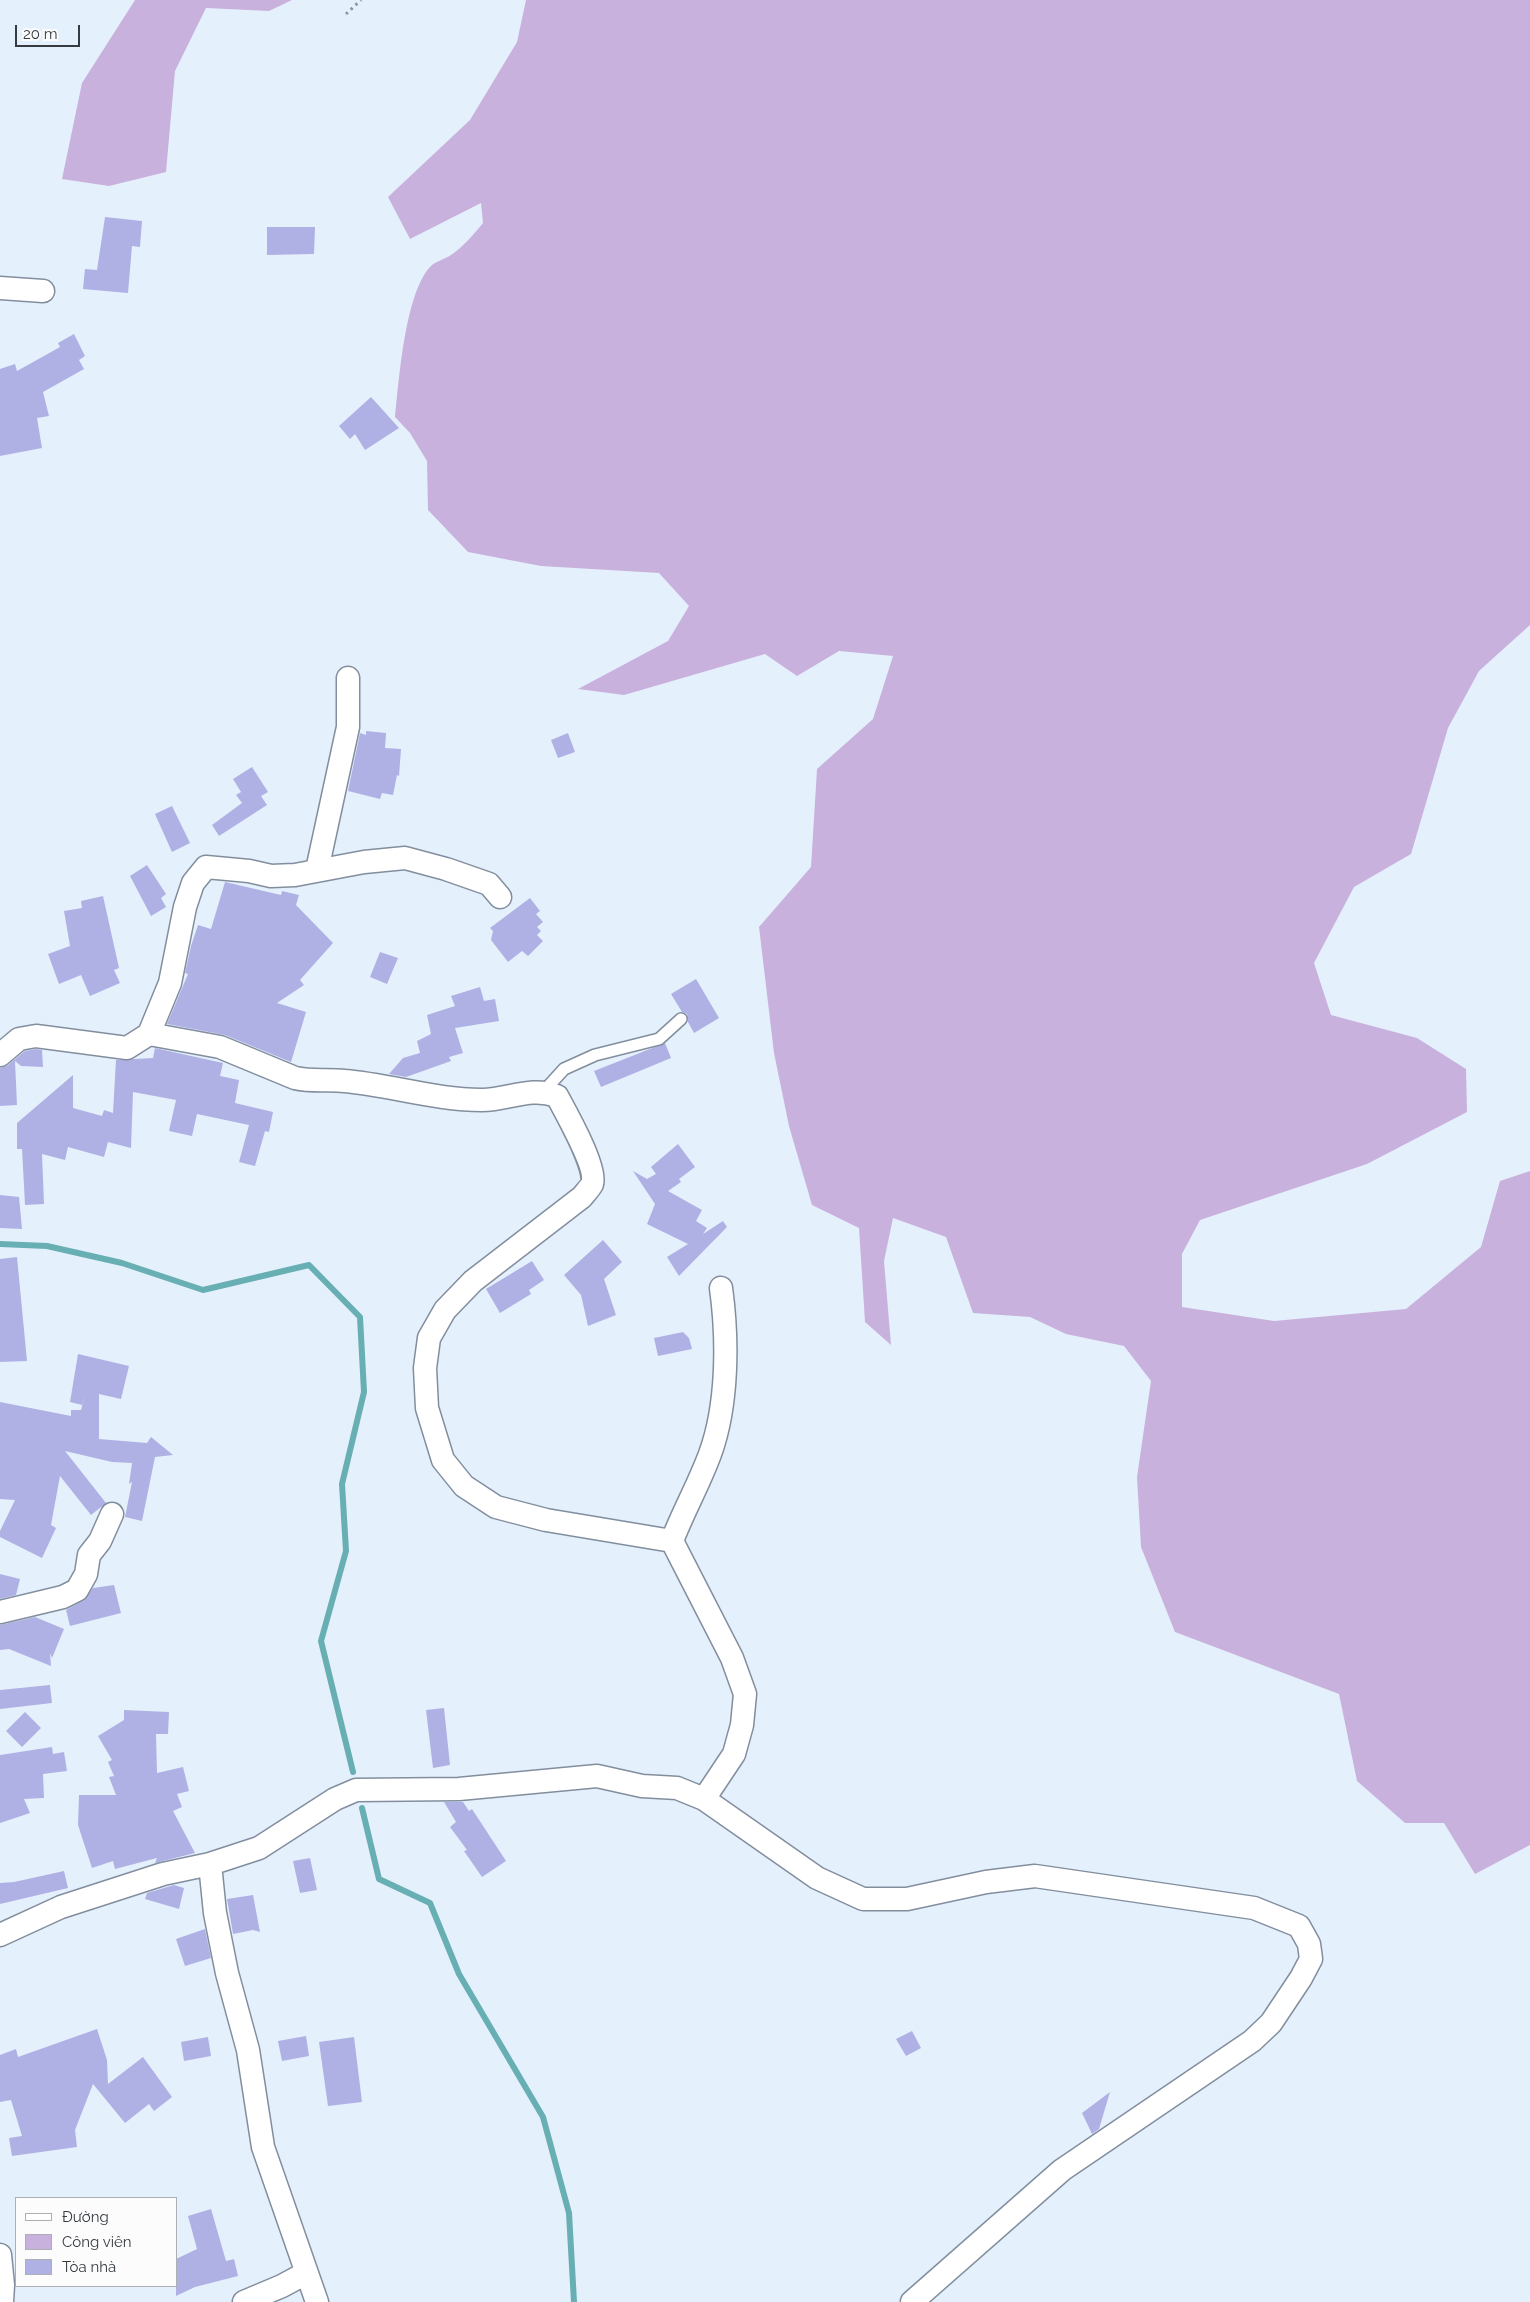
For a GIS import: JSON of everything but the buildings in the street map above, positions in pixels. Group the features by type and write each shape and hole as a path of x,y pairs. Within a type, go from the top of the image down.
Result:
{"street":[{"path":"0,288 43,291"},
{"path":"317,870 348,727 348,678"},
{"path":"0,1055 19,1039 36,1036 127,1048 149,1034 170,983 186,907 194,883 206,867 249,871 272,876 295,875 364,862 405,858 446,869 489,884 500,897"},
{"path":"149,1034 220,1048 295,1078 306,1080 344,1080 390,1089 483,1100 544,1091 557,1096 593,1173 592,1184 582,1197 473,1281 445,1310 429,1338 425,1368 427,1408 443,1460 464,1486 496,1507 546,1520 672,1541"},
{"path":"672,1541 710,1455 718,1426 726,1323 721,1288"},
{"path":"0,1612 63,1598 77,1590 86,1574 89,1555 100,1541 112,1514"},
{"path":"672,1541 732,1658 745,1694 742,1725 734,1754 704,1799"},
{"path":"0,1935 61,1907 163,1874 210,1864 259,1848 335,1799 356,1790 459,1789 597,1776 642,1786 677,1788 704,1799 817,1878 863,1898 907,1899 986,1882 1035,1876 1254,1908 1299,1926 1309,1944 1311,1959 1302,1978 1271,2023 1252,2041 1062,2170 912,2302"},
{"path":"210,1864 214,1913 227,1973 248,2050 263,2147 317,2302"},
{"path":"0,2255 3,2285 2,2302"},
{"path":"244,2302 282,2286 306,2273"}],"lane":[{"path":"544,1091 564,1069 595,1055 659,1039 681,1019"}],"path":[{"path":"346,14 361,0"}],"green space":[{"path":"135,0 292,0 269,11 206,8 175,71 166,172 109,186 62,179 82,83"},
{"path":"526,0 1530,0 1530,625 1479,671 1448,728 1411,854 1354,887 1314,963 1331,1015 1417,1038 1466,1069 1467,1112 1367,1164 1200,1220 1182,1254 1182,1307 1274,1321 1406,1309 1481,1247 1500,1181 1530,1171 1530,1845 1475,1874 1444,1823 1405,1823 1357,1781 1339,1694 1175,1632 1141,1547 1137,1477 1151,1381 1124,1346 1066,1334 1030,1317 973,1313 946,1237 893,1218 884,1261 891,1345 865,1322 859,1228 812,1205 789,1126 774,1053 759,927 811,867 817,769 873,719 893,656 839,651 797,676 765,654 624,695 578,689 668,641 689,606 659,573 541,566 468,552 428,510 427,461 410,433 395,417 401,360 409,315 422,278 431,266 455,252 483,223 481,203 410,239 388,197 470,120 517,42"}],"waterway":[{"path":"0,1244 47,1246 122,1263 203,1290 309,1265 360,1317 364,1392 342,1484 346,1551 321,1641 353,1772"},
{"path":"362,1808 379,1879 430,1903 459,1974 543,2117 569,2213 574,2302"}]}
